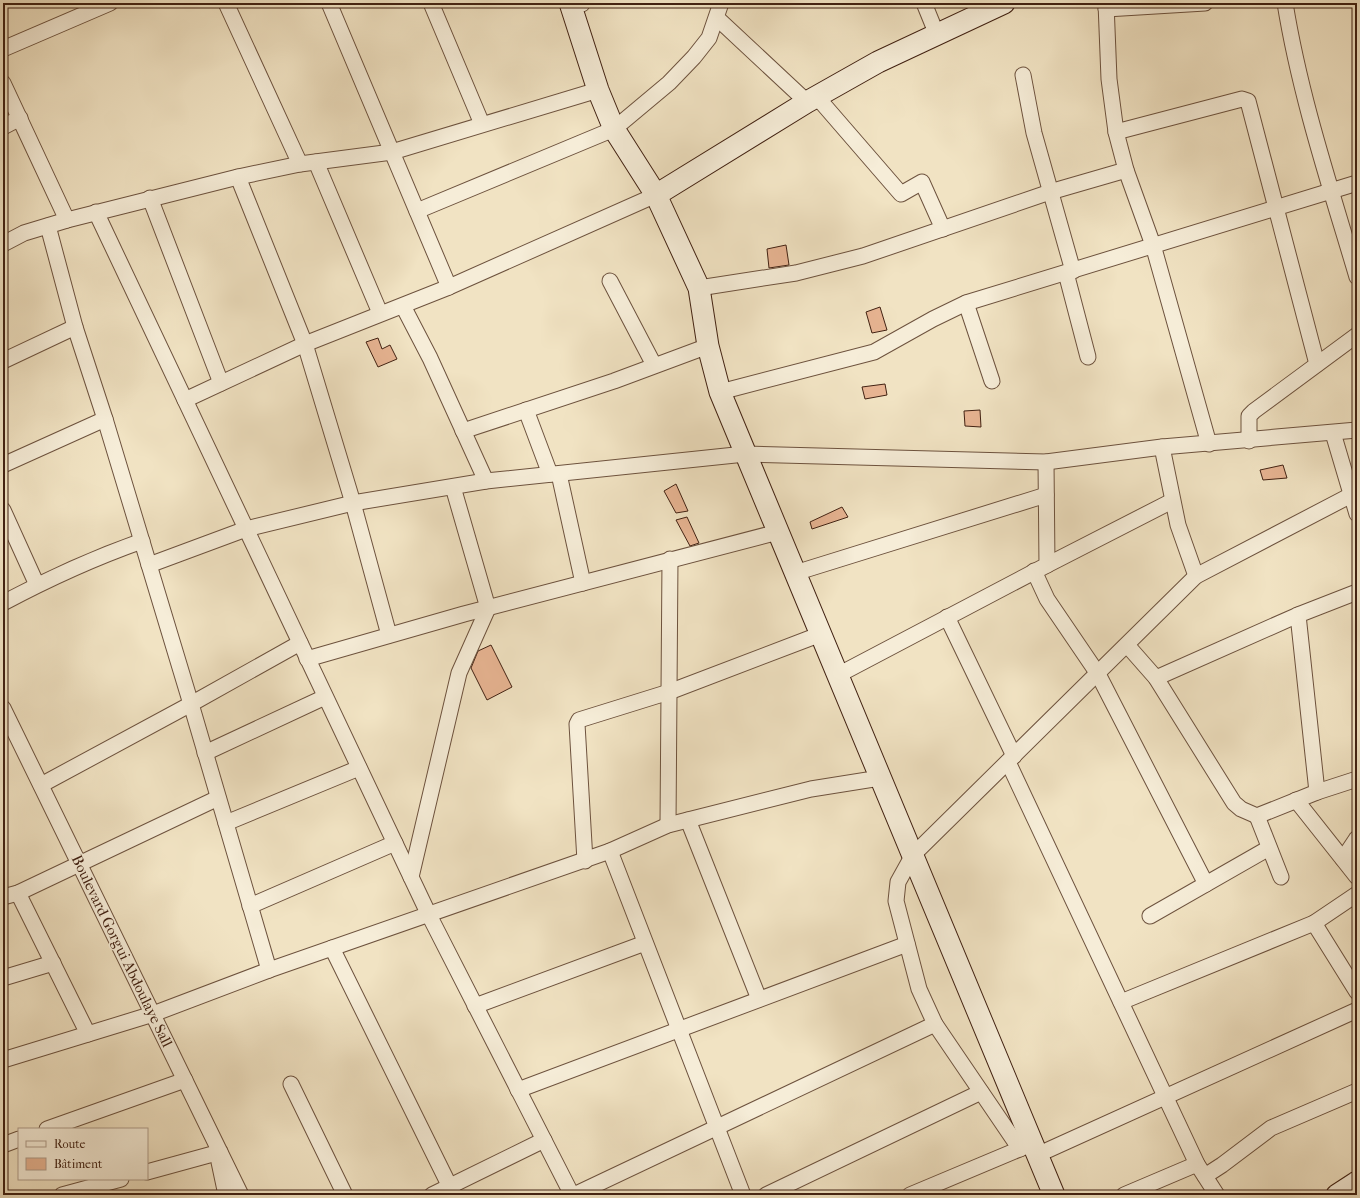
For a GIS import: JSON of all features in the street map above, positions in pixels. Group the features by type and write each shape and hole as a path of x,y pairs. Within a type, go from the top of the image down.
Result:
{"street":[{"path":"3,50 110,3"},
{"path":"328,3 449,287"},
{"path":"431,3 482,124"},
{"path":"417,210 614,129 669,83 694,57 709,38 721,3"},
{"path":"924,3 937,35"},
{"path":"185,400 305,344 380,313 403,306 449,287 656,195 812,100 878,62 1004,3"},
{"path":"1205,3 1106,6 1109,79 1116,132 1126,170 1153,245 1210,444"},
{"path":"1285,3 1300,81 1357,276"},
{"path":"578,4 598,90 614,129 656,195 699,288 708,346 720,392 913,855 1030,1149 1054,1195"},
{"path":"232,5 300,164"},
{"path":"717,18 812,100 901,194 922,182 943,229"},
{"path":"1023,75 1034,133 1070,272 1088,357"},
{"path":"3,83 67,220"},
{"path":"3,244 24,233 67,220 238,177 300,164 392,152 598,90"},
{"path":"1116,132 1242,99 1248,101 1317,364"},
{"path":"3,127 20,118"},
{"path":"316,162 380,313"},
{"path":"699,288 796,273 844,262 1050,192 1126,170"},
{"path":"238,177 305,344 353,503 389,635"},
{"path":"720,392 874,352 933,319 966,303 1357,183"},
{"path":"150,198 221,383"},
{"path":"96,212 429,915 573,1195 935,1024"},
{"path":"48,226 75,327 105,419 192,704 269,970"},
{"path":"610,280 654,365"},
{"path":"966,303 992,381"},
{"path":"403,306 430,358 486,481"},
{"path":"3,361 75,327"},
{"path":"1249,441 1250,416 1254,411 1357,335"},
{"path":"463,431 708,346"},
{"path":"526,410 554,474 583,583"},
{"path":"3,464 105,419"},
{"path":"149,565 246,529 353,503 486,481 745,454 1046,462 1162,447 1249,441 1357,430"},
{"path":"1333,433 1354,494 1357,514"},
{"path":"1162,447 1178,525 1196,576"},
{"path":"1046,462 1046,495 1041,568 1053,608 1098,674 1206,884"},
{"path":"411,877 459,673 488,608 453,487"},
{"path":"1030,1149 981,1092 935,1024 920,989 907,944 896,901 898,882 913,855 1128,645 1196,576 1354,494"},
{"path":"795,573 1046,495"},
{"path":"838,675 1172,501"},
{"path":"3,510 37,585"},
{"path":"307,659 488,608 778,532"},
{"path":"3,603 37,585 101,556 142,541"},
{"path":"668,825 670,560"},
{"path":"1156,678 1298,615 1357,592"},
{"path":"1298,615 1317,792"},
{"path":"947,617 1121,1002 1201,1170 1217,1195"},
{"path":"585,861 576,724 579,720 669,692 820,634"},
{"path":"41,785 192,704 300,642"},
{"path":"1128,645 1156,678 1234,803 1241,809 1257,816 1280,877"},
{"path":"205,753 326,697"},
{"name":"Boulevard Gorgui Abdoulaye Sall","path":"3,708 153,1014 219,1153 241,1195"},
{"path":"226,823 359,768"},
{"path":"3,1060 153,1014 269,970 585,861 668,825 811,789 880,778"},
{"path":"1257,816 1317,792 1357,779"},
{"path":"3,897 18,893 218,798"},
{"path":"1296,800 1357,877"},
{"path":"688,820 759,999"},
{"path":"1343,859 1357,838"},
{"path":"250,906 395,843"},
{"path":"1150,916 1269,848"},
{"path":"610,851 743,1195"},
{"path":"18,893 88,1034"},
{"path":"1121,1002 1314,923 1357,894"},
{"path":"1314,923 1357,992"},
{"path":"475,1006 646,943"},
{"path":"518,1090 907,944"},
{"path":"332,948 452,1191"},
{"path":"3,978 53,963"},
{"path":"910,1195 1166,1098 1357,1010"},
{"path":"50,1128 185,1080"},
{"path":"291,1084 346,1195"},
{"path":"1124,1195 1201,1170 1222,1165 1271,1128 1357,1091"},
{"path":"766,1195 981,1092"},
{"path":"3,1145 18,1139"},
{"path":"432,1195 452,1191 544,1140"},
{"path":"148,1172 219,1153 226,1195"},
{"path":"62,1195 117,1180"},
{"path":"1337,1195 1357,1182"}],"building":[{"path":"786,245 789,265 769,268 767,249"},
{"path":"880,307 887,330 872,333 866,312"},
{"path":"378,338 382,349 390,345 397,359 378,367 366,342"},
{"path":"885,384 887,395 865,399 862,387"},
{"path":"980,410 981,427 965,426 964,411"},
{"path":"1283,465 1287,478 1263,480 1260,470"},
{"path":"676,484 688,511 676,513 664,491"},
{"path":"842,507 848,517 812,529 810,522"},
{"path":"687,517 699,543 690,546 676,520"},
{"path":"491,645 512,687 487,700 471,668 478,651"}]}
